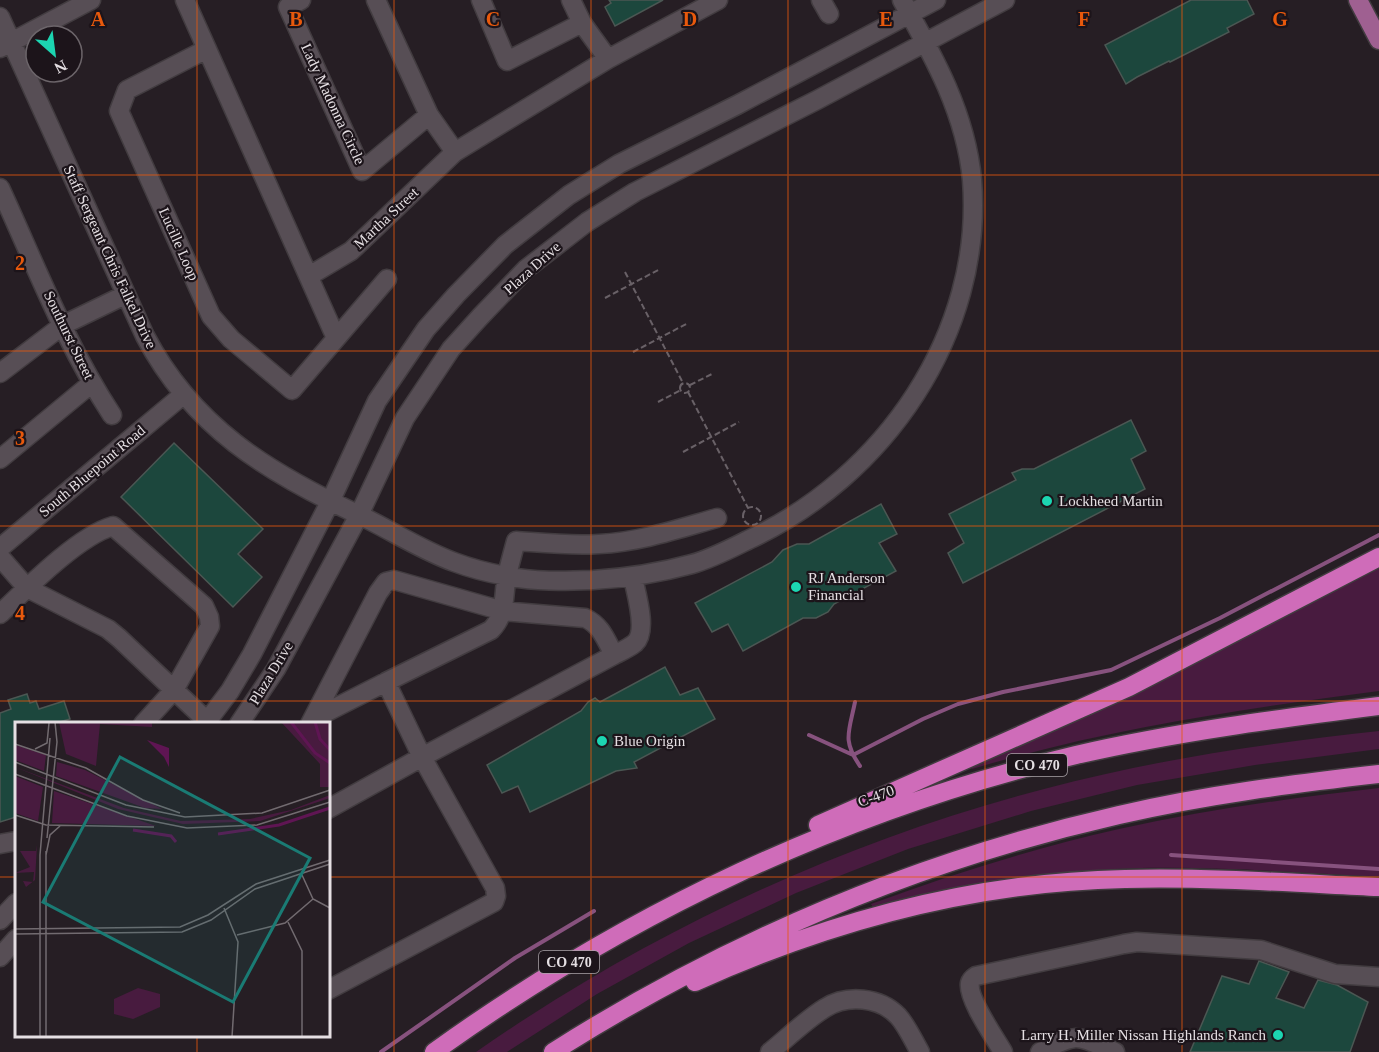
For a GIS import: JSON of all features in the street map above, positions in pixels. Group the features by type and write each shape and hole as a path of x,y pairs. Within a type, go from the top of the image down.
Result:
{"highway":[{"path":"711,885 749,855 1129,687 1379,557"},
{"name":"C-470","path":"434,1052 549,974 645,919 711,885 786,851 876,815 1009,773 1078,755 1163,737 1379,706"},
{"path":"553,1052 633,1003 743,945 851,897 957,859 1061,829 1159,806 1270,787 1379,774"},
{"path":"567,1052 655,1001 756,956 843,925 954,898 1047,884 1123,879 1208,879 1379,887"}],"main road":[{"path":"1358,0 1379,40"}],"street":[{"path":"6,45 91,0"},
{"path":"185,0 336,338"},
{"name":"Lady Madonna Circle","path":"301,0 288,7 362,171 429,115"},
{"path":"376,0 429,115 455,152"},
{"path":"481,0 507,61 582,23"},
{"path":"571,0 582,23 608,59"},
{"name":"Martha Street","path":"309,276 351,251 455,152 608,59 718,0"},
{"name":"Plaza Drive","path":"206,722 230,691 252,654 330,502 376,401 426,329 505,245 561,201 619,164 737,105 906,7 936,0"},
{"name":"Plaza Drive","path":"240,722 276,669 359,515 405,418 427,382 451,349 526,269 588,222 635,192 1005,0"},
{"name":"Staff Sergeant Chris Falkel Drive","path":"0,17 6,45 125,295 155,355 184,394 247,453 291,482 330,502 452,562 507,576 558,581 633,578 695,564 726,551 792,517 818,500 856,467 906,410 933,366 953,321 960,298 971,242 972,178 963,134 950,92 906,7"},
{"name":"Lucille Loop","path":"207,49 127,90 119,111 211,316 231,339 292,390 387,279"},
{"name":"Southurst Street","path":"0,188 92,384 112,415"},
{"path":"0,373 63,325 125,295"},
{"path":"0,459 92,384"},
{"name":"South Bluepoint Road","path":"0,548 184,394"},
{"path":"312,721 491,630 503,611 507,576 516,541 578,545 629,541 661,535 717,518"},
{"path":"0,615 27,588 94,533 113,526 204,606 209,617 210,626 174,690 144,722"},
{"path":"0,557 27,588 108,629 206,722"},
{"path":"330,808 634,643 640,631 641,618 633,578"},
{"path":"312,721 378,594 386,582 394,580 503,611 585,618 593,622 603,634 614,655"},
{"path":"330,989 494,902 496,896 495,888 422,757 386,682"},
{"path":"0,844 15,841"},
{"path":"0,920 15,904"},
{"path":"1003,1052 974,1000 970,985 976,976 1124,944 1137,942 1261,950 1335,975 1379,977"},
{"path":"770,1052 824,1008 848,999 882,1004 890,1009 906,1026 920,1052"},
{"path":"1040,1052 1073,1036 1115,1052"}],"path":[{"path":"605,298 660,269"},
{"path":"624,272 683,383 681,390 658,402"},
{"path":"633,352 688,323"},
{"path":"683,383 690,385 714,373"},
{"path":"690,385 688,392 748,508"},
{"path":"681,390 688,392"},
{"path":"683,452 740,422"},
{"path":"754,507 760,511 761,519 757,524 748,524 744,520 743,515 748,508 754,507"}],"shaded area":[{"path":"1379,568 1379,691 1276,705 1123,731 972,769 971,766 1146,689"},
{"path":"1379,731 1379,749 1255,765 1137,785 1031,811 908,849 796,893 689,943 597,994 507,1052 476,1052 551,1002 629,956 709,914 790,877 874,843 959,814 1045,789 1133,768 1256,746"},
{"path":"1379,788 1379,877 1203,868 1132,868 1012,879 873,907 871,904 994,862 1119,829 1248,805"}],"building":[{"path":"609,0 663,0 615,26 605,7 611,3"},
{"path":"1191,0 1247,0 1254,14 1227,28 1229,32 1126,84 1105,45"},
{"name":"Lockheed Martin","path":"1131,420 1146,451 1131,459 1145,489 963,583 948,553 964,543 949,514 1016,480 1012,473 1022,469 1034,469"},
{"path":"174,443 263,529 238,554 262,577 233,607 121,497"},
{"name":"RJ Anderson Financial","path":"881,504 897,534 879,543 896,571 834,604 828,612 816,618 803,618 743,651 728,624 712,632 695,603 772,562 783,550 797,544 809,544"},
{"name":"Blue Origin","path":"665,667 680,695 698,688 715,719 634,762 637,768 616,771 530,812 518,786 502,793 487,765 581,711 588,702 595,698 600,702"},
{"path":"27,694 30,703 36,701 39,709 64,701 70,719 60,722 15,722 15,817 0,822 0,713 11,709 8,700"},
{"path":"1259,961 1289,972 1276,998 1304,1008 1318,980 1337,985 1368,1002 1350,1052 1190,1052 1222,976 1249,984"}],"waterway":[{"path":"809,735 853,755 958,704 1003,692 1111,670 1220,618 1379,535"},
{"path":"855,702 848,736 854,757 860,766"},
{"path":"1171,855 1379,869"},
{"path":"381,1052 515,958 594,911"}],"place":[{"name":"Lockheed Martin","path":"1047,501"},
{"name":"RJ Anderson Financial","path":"796,587"},
{"name":"Blue Origin","path":"602,741"},
{"name":"Larry H. Miller Nissan Highlands Ranch","path":"1278,1035"}]}
